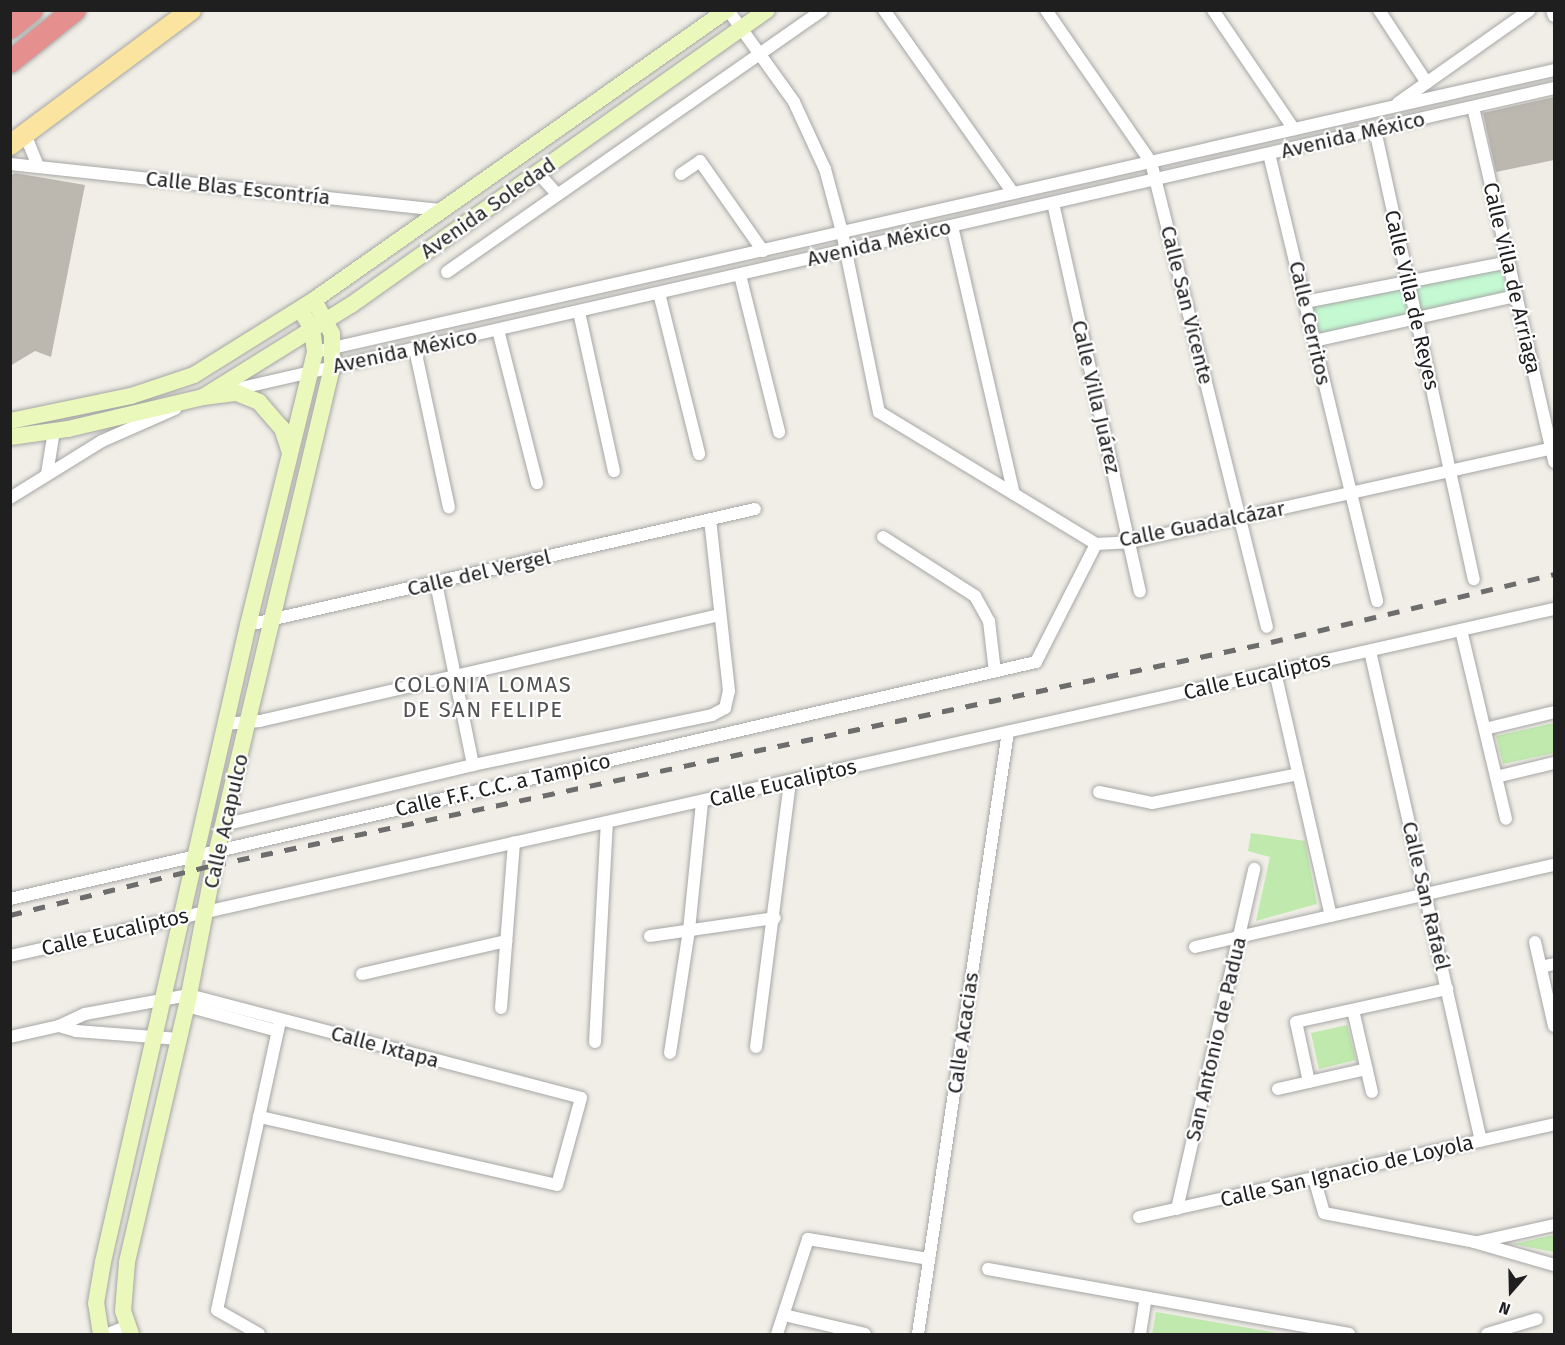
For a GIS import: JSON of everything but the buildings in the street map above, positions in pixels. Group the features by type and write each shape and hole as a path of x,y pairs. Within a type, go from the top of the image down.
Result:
{"highway":[{"path":"10,62 38,42 75,10"}],"main road":[{"path":"18,140 192,10"}],"street":[{"path":"728,10 781,81 812,136 834,196 846,251"},
{"name":"Avenida Soledad","path":"10,421 119,399 194,375 307,304 438,210 728,10"},
{"name":"Avenida Soledad","path":"203,397 319,325 767,10"},
{"path":"447,272 822,10"},
{"path":"884,10 1013,193"},
{"name":"Calle San Vicente","path":"1046,10 1151,162 1267,627"},
{"path":"1213,10 1294,129"},
{"path":"1379,10 1427,83"},
{"path":"1394,106 1530,10"},
{"path":"1552,10 1554,16"},
{"name":"Avenida México","path":"315,352 1554,70"},
{"name":"Avenida México","path":"10,498 102,441 203,397 1554,88"},
{"name":"Calle Villa de Arriaga","path":"1473,107 1553,449 1554,462"},
{"name":"Calle Villa de Reyes","path":"1375,130 1474,579"},
{"path":"18,140 38,167"},
{"name":"Calle Cerritos","path":"1269,154 1377,601"},
{"path":"681,174 700,161 763,250"},
{"name":"Calle Blas Escontría","path":"10,164 438,210"},
{"path":"538,173 557,194"},
{"name":"Calle Villa Juárez","path":"1053,203 1140,591"},
{"path":"952,226 1014,494"},
{"name":"Calle Guadalcázar","path":"846,251 879,412 1096,543 1129,542 1553,449"},
{"path":"1305,302 1508,262"},
{"path":"740,275 779,432"},
{"path":"659,293 699,454"},
{"path":"1314,341 1516,296"},
{"name":"Calle Acapulco","path":"108,1335 129,1330 123,1311 127,1262 188,1000 217,850 274,619 332,367 333,348 307,304"},
{"path":"579,312 614,471"},
{"name":"Calle Acapulco","path":"101,1335 96,1303 103,1262 158,1035 195,856 248,625 311,371 319,325"},
{"path":"498,330 537,483"},
{"path":"415,350 449,507"},
{"path":"10,437 54,430 203,397 237,393 259,402 282,428 290,452"},
{"path":"47,474 54,430"},
{"name":"Calle del Vergel","path":"248,625 755,510"},
{"path":"223,825 473,765 712,715 725,708 729,691 710,520"},
{"path":"883,537 975,596 989,621 995,672"},
{"name":"Calle F.F. C.C. a Tampico","path":"10,899 1036,662 1096,543"},
{"path":"436,583 473,765"},
{"name":"Calle Eucaliptos","path":"10,956 1554,609"},
{"path":"225,724 249,721 454,677 719,615"},
{"path":"1461,630 1506,819"},
{"name":"Calle San Rafaél","path":"1371,651 1481,1141"},
{"path":"1275,672 1331,916"},
{"path":"1485,729 1554,712"},
{"name":"Calle Acacias","path":"918,1335 1008,732"},
{"path":"1496,777 1554,763"},
{"path":"1099,792 1152,803 1298,774"},
{"path":"756,1047 775,918 790,781"},
{"path":"670,1053 689,930 702,801"},
{"path":"595,1042 608,822"},
{"path":"501,1008 514,843"},
{"path":"1195,947 1554,865"},
{"name":"San Antonio de Padua","path":"1177,1209 1254,868"},
{"path":"650,936 775,918"},
{"path":"362,974 506,942"},
{"path":"1535,942 1554,1024"},
{"path":"1541,967 1554,964"},
{"path":"1309,1082 1296,1022 1447,989"},
{"path":"11,1039 59,1026 72,1017 165,1000 188,1000"},
{"name":"Calle Ixtapa","path":"188,1000 279,1025 580,1098 557,1185 259,1117"},
{"path":"107,1010 111,1032"},
{"path":"1353,1010 1372,1092"},
{"path":"259,1335 217,1310 279,1025"},
{"path":"59,1026 76,1031 158,1035 179,1039"},
{"path":"1278,1089 1367,1069"},
{"name":"Calle San Ignacio de Loyola","path":"1139,1217 1554,1124"},
{"path":"1314,1178 1324,1213 1474,1242 1554,1265"},
{"path":"1474,1242 1554,1225"},
{"path":"777,1335 808,1239 929,1259"},
{"path":"988,1269 1349,1335"},
{"path":"1140,1335 1146,1298"},
{"path":"783,1315 829,1330 865,1335"},
{"path":"1487,1335 1537,1319"}],"green space":[{"path":"1501,264 1508,296 1317,337 1310,305"},
{"path":"1554,723 1554,753 1503,764 1496,736"},
{"path":"1251,833 1305,841 1317,904 1256,921 1270,857 1248,851"},
{"path":"1347,1025 1356,1060 1319,1069 1311,1033"},
{"path":"1554,1235 1554,1252 1513,1244"},
{"path":"1156,1312 1283,1334 1152,1334"}],"railway":[{"path":"10,915 214,865 1271,642 1554,574"}],"district":[{"name":"COLONIA LOMAS DE SAN FELIPE","path":"483,696"}]}
